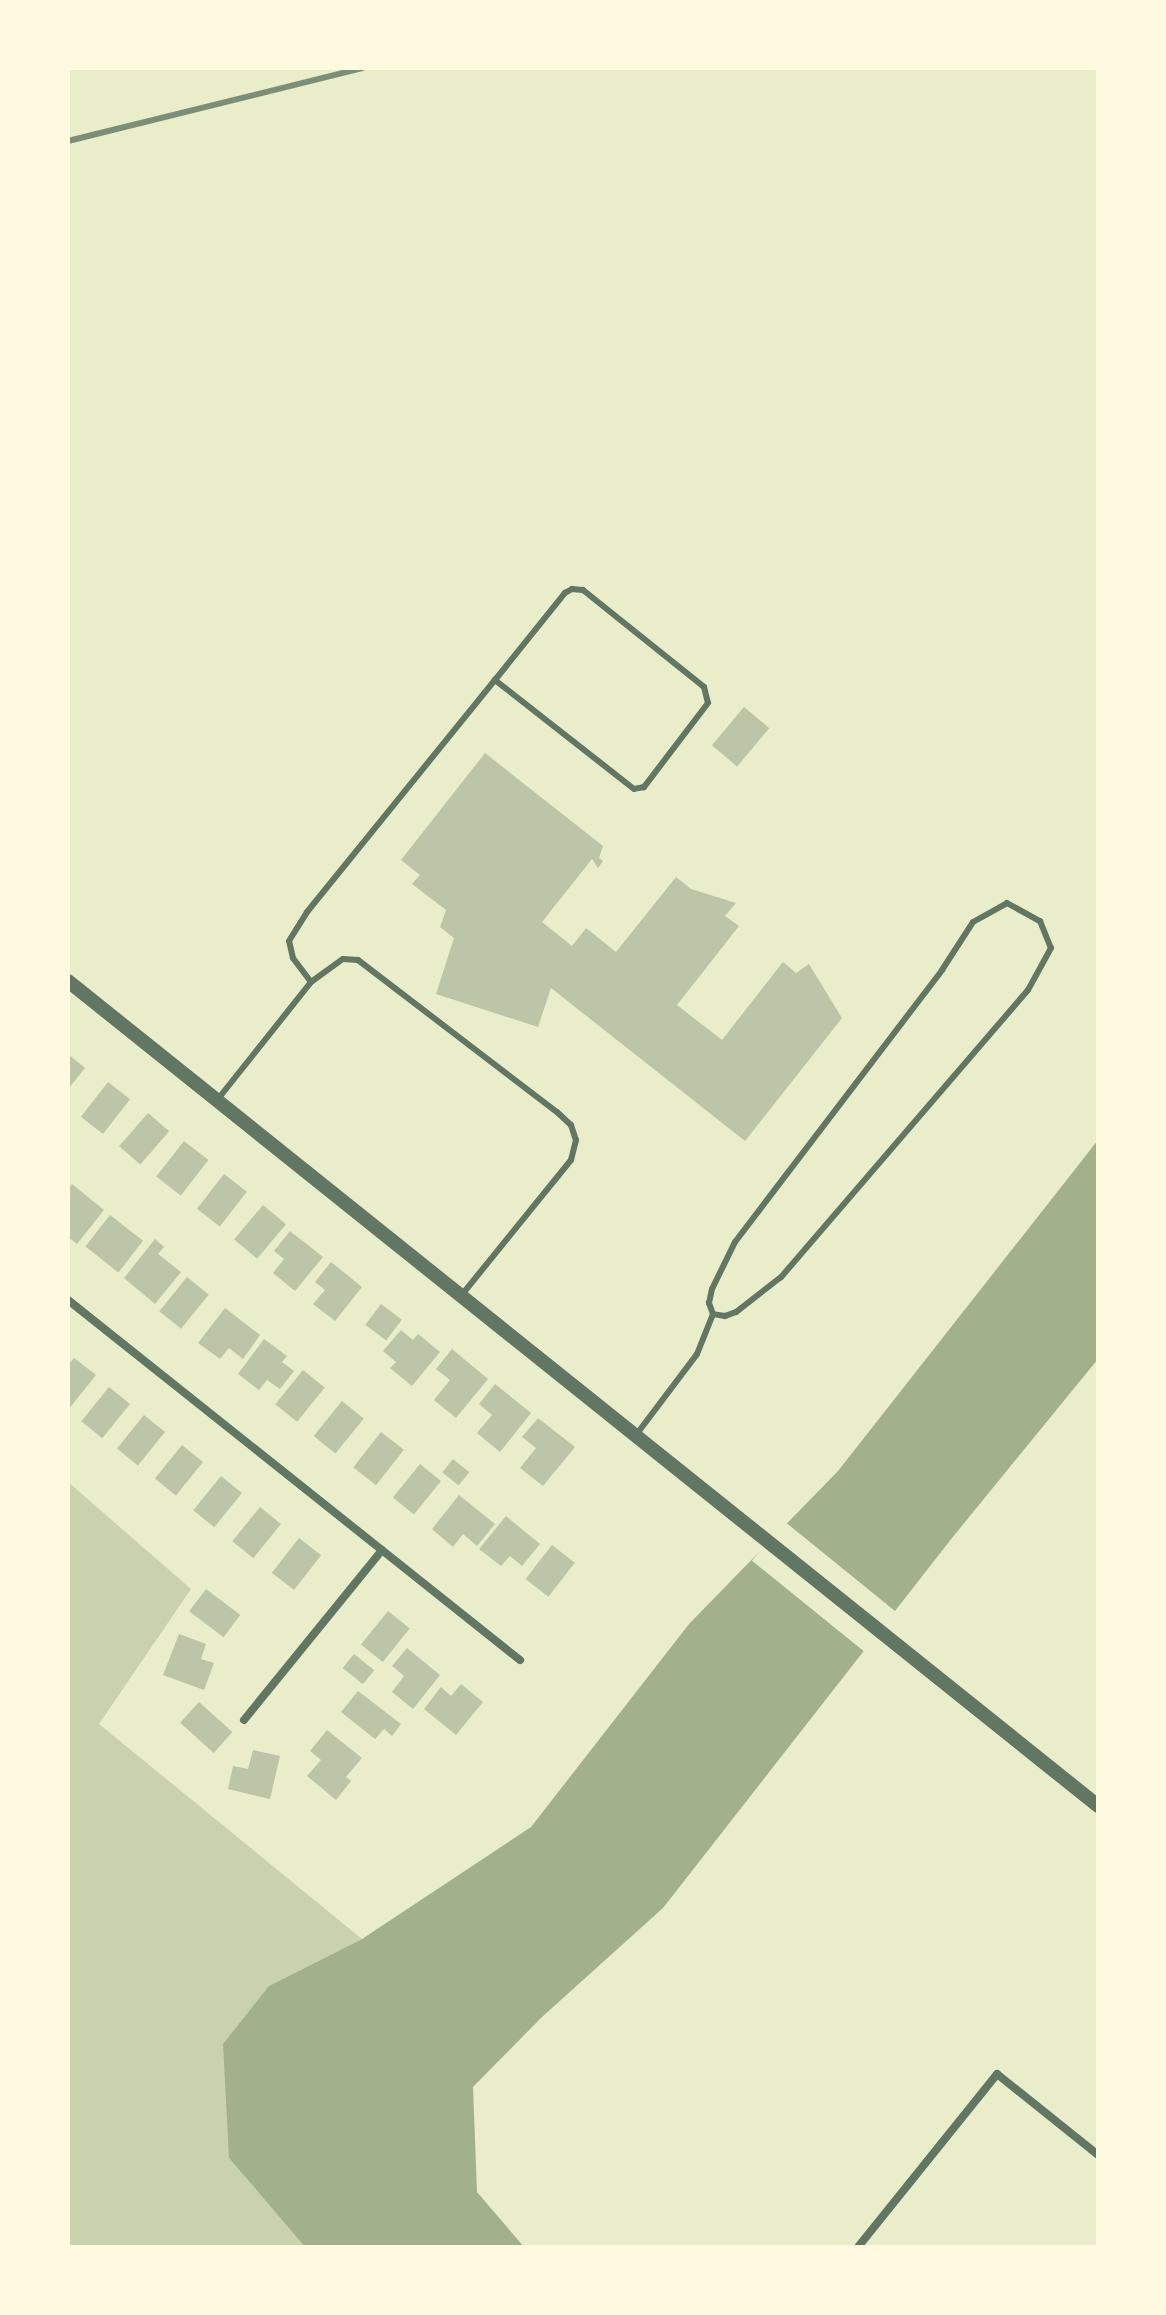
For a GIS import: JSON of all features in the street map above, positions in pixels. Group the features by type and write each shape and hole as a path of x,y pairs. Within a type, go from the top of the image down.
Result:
{"street":[{"path":"68,981 1098,1806"},
{"path":"68,1300 520,1660"},
{"path":"244,1720 382,1550"},
{"path":"858,2247 997,2074 1098,2155"}],"lane":[{"path":"311,982 293,958 289,941 307,912 495,680 572,589 583,590 704,687 708,703 644,787 634,789 495,680"},
{"path":"636,1435 688,1370 713,1314 709,1303 712,1289 735,1242 942,970 973,922 1007,903 1040,921 1051,948 1028,990 781,1277 736,1312 725,1316 713,1314"},
{"path":"217,1100 311,982 343,959 358,960 557,1112 571,1125 576,1140 571,1160 461,1296"}],"shaded area":[{"path":"1098,1140 1098,1359 952,1538 663,1908 542,2017 473,2087 477,2192 524,2247 305,2247 229,2158 223,2044 269,1986 362,1939 531,1827 689,1624 838,1471"},
{"path":"68,1482 191,1589 99,1724 362,1939 269,1986 229,2158 305,2247 68,2247"}],"pier":[{"path":"784,1521 897,1613 865,1653 752,1561"}],"building":[{"path":"744,707 769,728 737,767 712,745"},
{"path":"485,753 603,846 599,858 603,861 598,868 592,859 542,922 572,946 586,928 616,952 676,877 691,889 736,903 725,916 739,926 677,1005 722,1040 783,962 796,973 809,964 842,1018 745,1141 551,988 538,1027 436,994 454,938 440,927 446,910 412,884 420,875 401,860"},
{"path":"68,1054 85,1068 68,1089"},
{"path":"108,1082 130,1099 103,1134 81,1117"},
{"path":"148,1113 169,1131 140,1165 119,1146"},
{"path":"184,1141 208,1160 181,1196 156,1176"},
{"path":"224,1174 247,1192 220,1227 197,1209"},
{"path":"72,1184 104,1210 77,1244 68,1237 68,1189"},
{"path":"263,1205 286,1224 257,1259 234,1239"},
{"path":"110,1215 143,1241 118,1272 85,1247"},
{"path":"290,1231 323,1257 295,1291 273,1273 284,1259 274,1251"},
{"path":"155,1239 164,1247 158,1254 181,1272 155,1304 124,1278"},
{"path":"331,1262 362,1287 335,1321 313,1304 325,1290 315,1282"},
{"path":"187,1277 209,1295 181,1329 159,1311"},
{"path":"381,1304 402,1320 386,1340 365,1325"},
{"path":"225,1308 260,1335 243,1359 229,1348 220,1359 198,1343"},
{"path":"401,1330 413,1340 418,1334 440,1352 412,1386 390,1368 396,1362 383,1351"},
{"path":"264,1339 287,1356 282,1362 294,1371 280,1389 267,1380 259,1390 238,1374"},
{"path":"452,1349 488,1379 456,1418 434,1400 450,1380 436,1369"},
{"path":"74,1358 96,1375 68,1410 68,1365"},
{"path":"303,1370 325,1388 297,1422 275,1404"},
{"path":"495,1384 531,1413 500,1452 477,1433 492,1415 479,1404"},
{"path":"109,1387 130,1404 102,1438 81,1421"},
{"path":"342,1401 364,1419 335,1454 314,1436"},
{"path":"144,1415 165,1432 138,1465 117,1448"},
{"path":"538,1418 575,1447 543,1486 520,1468 536,1448 522,1437"},
{"path":"381,1432 404,1450 376,1485 353,1467"},
{"path":"182,1445 203,1462 176,1495 155,1478"},
{"path":"453,1459 469,1472 459,1485 442,1472"},
{"path":"420,1464 441,1481 414,1514 393,1497"},
{"path":"221,1476 242,1493 214,1527 193,1510"},
{"path":"459,1495 495,1524 477,1546 463,1534 453,1547 432,1529"},
{"path":"260,1507 281,1524 253,1558 232,1541"},
{"path":"506,1516 540,1544 522,1566 510,1556 501,1566 479,1549"},
{"path":"299,1538 321,1555 294,1590 272,1573"},
{"path":"552,1545 575,1563 548,1597 526,1579"},
{"path":"206,1589 240,1615 223,1637 189,1611"},
{"path":"388,1611 410,1629 383,1662 361,1644"},
{"path":"179,1634 206,1644 201,1659 214,1663 204,1690 163,1675"},
{"path":"407,1648 440,1675 413,1709 392,1692 404,1676 392,1666"},
{"path":"354,1654 374,1670 363,1684 343,1668"},
{"path":"461,1684 483,1702 456,1735 424,1709 441,1687 451,1696"},
{"path":"358,1691 401,1724 392,1736 384,1729 375,1739 341,1712"},
{"path":"199,1702 232,1732 214,1753 180,1723"},
{"path":"327,1730 362,1758 346,1777 351,1781 336,1800 307,1776 321,1760 310,1751"},
{"path":"253,1750 280,1756 270,1799 228,1789 233,1766 248,1769"}],"railway":[{"path":"68,141 362,68"}]}
